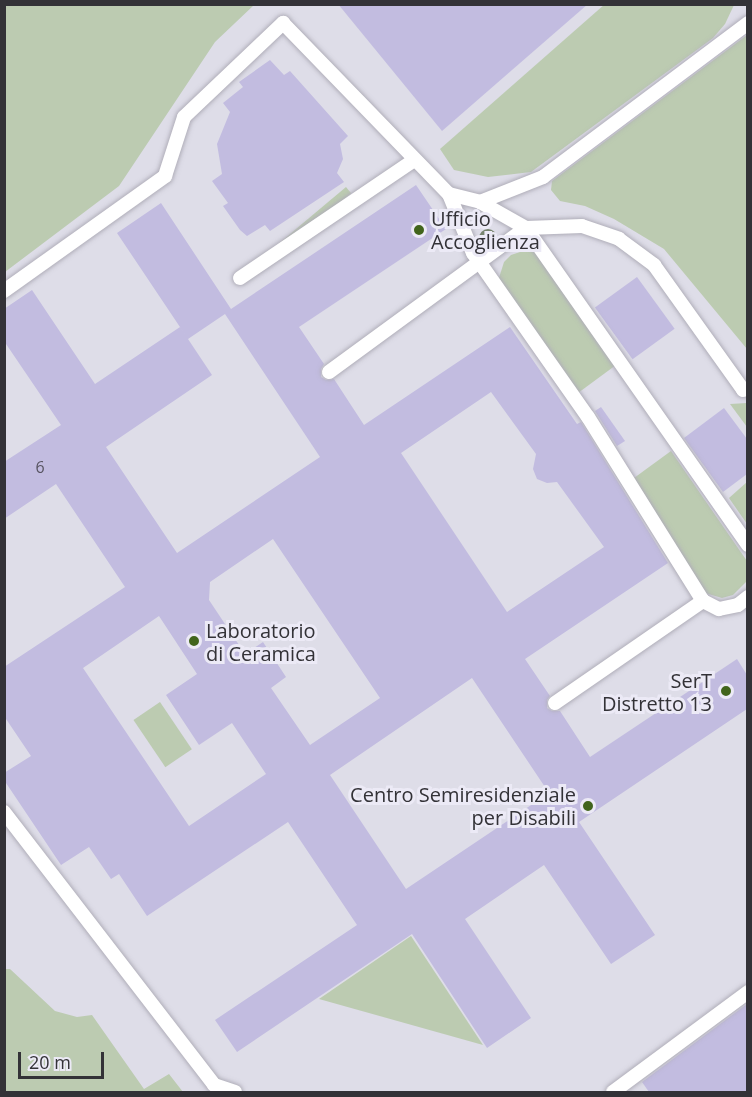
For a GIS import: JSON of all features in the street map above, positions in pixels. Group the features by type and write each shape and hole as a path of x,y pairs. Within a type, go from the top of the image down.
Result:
{"lane":[{"path":"4,291 165,176 184,117 283,23 448,194 473,253 588,417 703,601 719,609 738,605 747,597"},
{"path":"480,202 543,177 747,23"},
{"path":"240,278 414,160"},
{"path":"448,194 480,202 526,228 747,544"},
{"path":"329,372 526,228 582,226 619,239 654,265 743,390 747,389"},
{"path":"555,703 703,601"},
{"path":"4,812 213,1085 235,1092"},
{"path":"612,1092 747,992"}],"green space":[{"path":"5,4 254,5 215,42 119,186 5,272"},
{"path":"605,4 734,5 725,24 713,38 531,172 488,177 454,170 440,149"},
{"path":"747,35 747,349 664,249 614,219 585,206 560,201 551,190 552,181"},
{"path":"346,187 351,193 284,249 279,243"},
{"path":"526,250 539,252 616,365 578,393 498,281 504,262 511,255"},
{"path":"748,403 747,427 730,404"},
{"path":"671,451 747,561 746,582 733,595 722,598 705,593 634,478"},
{"path":"747,482 747,524 729,498"},
{"path":"160,702 192,749 165,767 133,720"},
{"path":"411,936 483,1045 319,999"},
{"path":"5,969 10,969 55,1011 77,1017 92,1015 144,1089 169,1074 183,1092 5,1092"}],"building":[{"path":"338,4 588,4 442,131"},
{"path":"270,60 284,75 290,71 348,136 340,144 343,159 337,173 344,182 270,231 265,225 247,236 223,206 228,203 212,181 222,174 217,144 230,112 223,103 243,87 239,82"},
{"path":"416,185 446,229 299,327 324,364 321,377 326,380 334,379 364,425 510,327 577,424 581,422 668,563 525,659 550,696 547,700 547,708 560,711 590,757 737,659 747,675 747,709 579,822 655,935 611,964 544,865 465,919 531,1018 487,1048 412,934 237,1052 215,1020 357,925 288,822 147,916 119,874 111,879 89,847 61,865 4,780 4,773 31,756 4,716 4,667 125,587 56,484 4,519 4,462 61,425 4,341 4,309 32,290 95,384 180,327 117,233 161,203 231,309","holes":["225,314 320,457 177,553 106,447 212,375 188,339","491,392 536,454 533,469 537,479 547,483 557,482 604,547 507,612 401,453","273,539 380,698 310,745 271,688 286,677 263,642 245,654 209,600 210,582","159,616 197,674 166,695 199,745 232,723 266,774 189,826 83,668","472,678 549,793 406,889 330,775"]},
{"path":"637,277 675,329 633,359 595,308"},
{"path":"601,407 625,441 617,446 595,411"},
{"path":"724,408 747,439 747,474 723,492 684,438"},
{"path":"747,1004 747,1092 649,1092 642,1082"}],"place":[{"name":"Ufficio Accoglienza","path":"419,230"},
{"name":"Laboratorio di Ceramica","path":"194,641"},
{"name":"SerT Distretto 13","path":"726,691"},
{"name":"Centro Semiresidenziale per Disabili","path":"588,806"}]}
